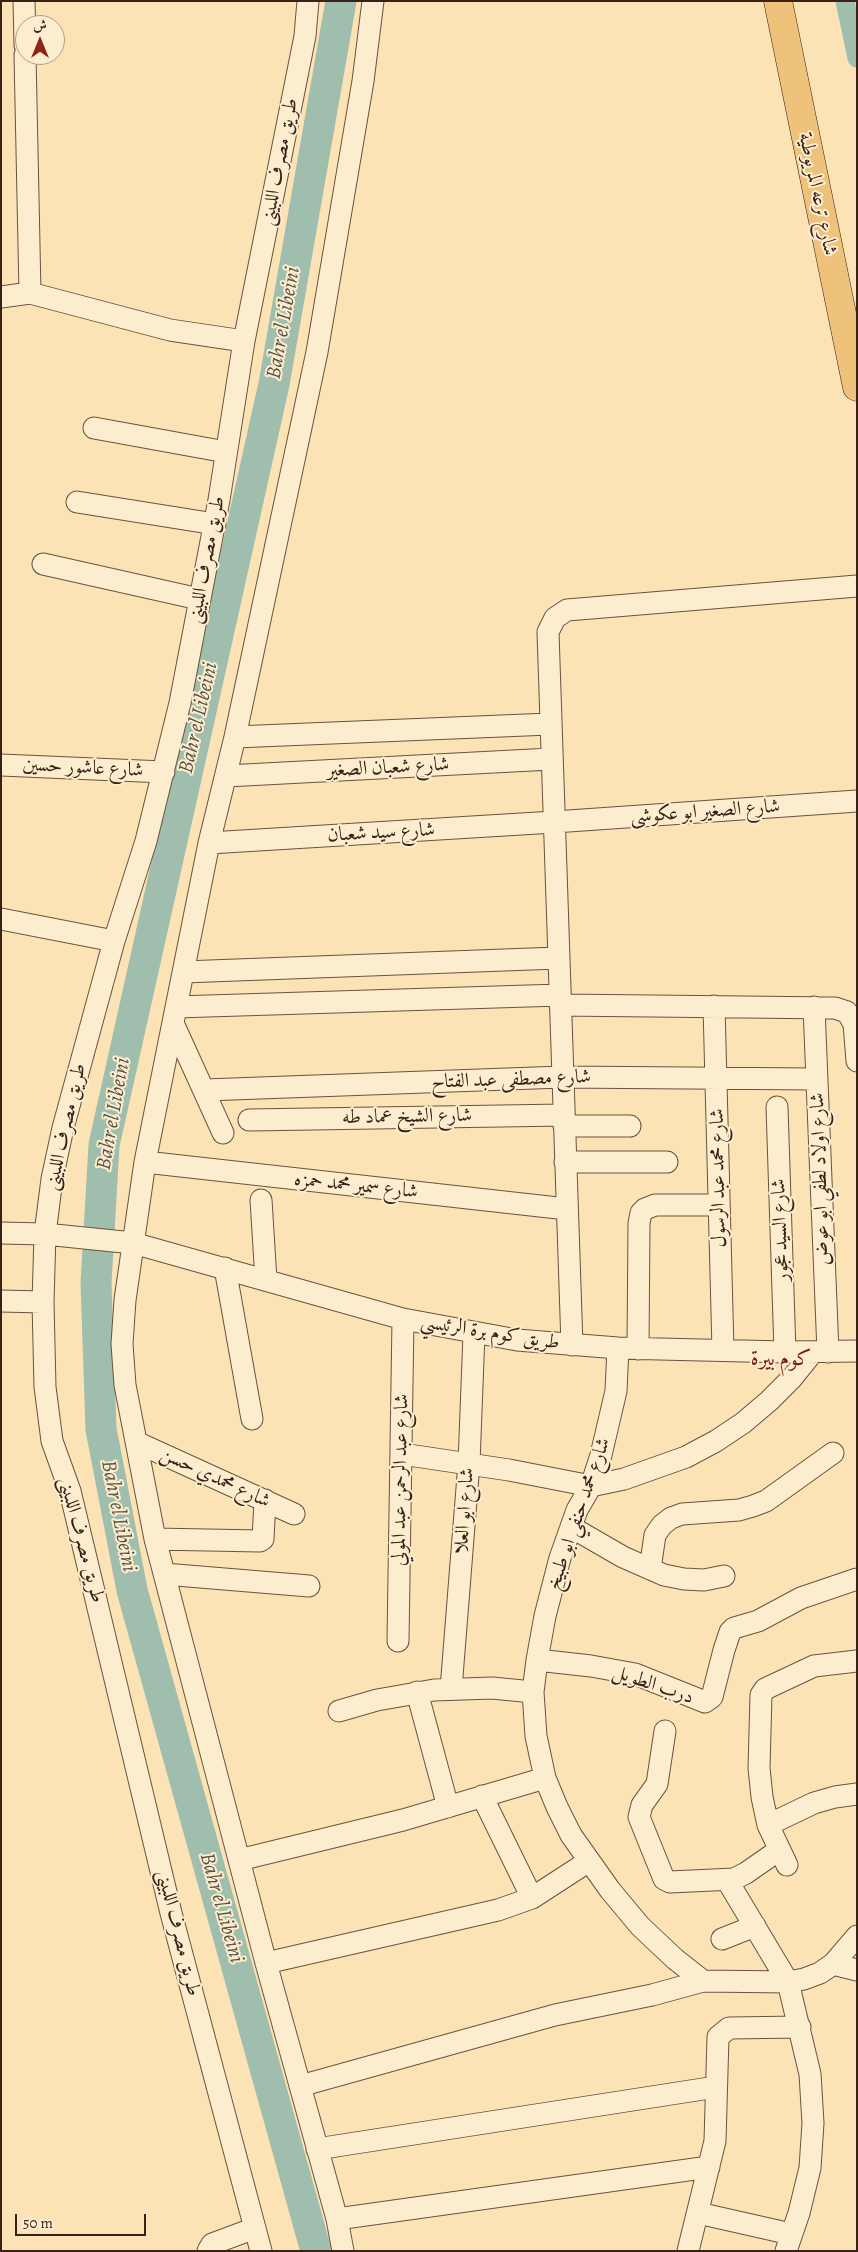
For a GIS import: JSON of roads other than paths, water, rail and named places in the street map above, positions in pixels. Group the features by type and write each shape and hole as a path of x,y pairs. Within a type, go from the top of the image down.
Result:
{"main road":[{"name":"شارع ترعه المريوطية","path":"778,1 857,387"}],"street":[{"path":"24,1 24,15"},
{"name":"طريق مصرف اللبينى","path":"261,2251 171,1913 70,1491 52,1441 45,1387 42,1302 45,1234 52,1180 63,1128 114,941 146,841 180,703 215,524 244,340 305,36 308,1"},
{"path":"343,2251 337,2219 266,1962 155,1539 125,1386 122,1344 144,1162 209,843 235,737 317,352 363,81 373,1"},
{"path":"25,65 30,293"},
{"path":"1,297 30,293 170,330 244,340"},
{"path":"94,428 226,452"},
{"path":"78,502 215,524"},
{"path":"42,564 199,599"},
{"path":"572,1345 548,632 555,618 567,610 857,586"},
{"path":"235,737 550,724"},
{"name":"شارع شعبان الصغير","path":"226,776 551,759"},
{"name":"شارع عاشور حسين","path":"1,765 164,772"},
{"name":"شارع الصغير ابو عكوشى","path":"554,822 857,801"},
{"name":"شارع سيد شعبان","path":"209,843 554,822"},
{"path":"1,919 114,941"},
{"path":"183,972 558,958"},
{"path":"174,1015 560,1000 714,1006 835,1008 847,1012 854,1024 857,1061"},
{"name":"شارع محمد عبد الرسول","path":"714,1006 723,1350"},
{"name":"شارع اولاد لطفي ابو عوض","path":"814,1007 817,1079 820,1352"},
{"path":"174,1015 223,1133"},
{"name":"شارع مصطفى عبد الفتاح","path":"205,1090 562,1077 817,1079"},
{"name":"شارع السيد عجور","path":"777,1107 785,1352"},
{"name":"شارع الشيخ عماد طه","path":"249,1120 564,1120 630,1126"},
{"name":"شارع سمير محمد حمزه","path":"144,1162 567,1209"},
{"path":"565,1162 667,1162"},
{"path":"261,1200 266,1280"},
{"name":"شارع محمد حنفي ابو طبيخ","path":"703,1980 675,1959 640,1926 571,1835 556,1807 545,1778 536,1736 533,1692 536,1660 553,1584 577,1510 591,1486 612,1416 616,1391 628,1348 641,1213 650,1206 719,1205"},
{"name":"طريق كوم برة الرئيسي","path":"1,1233 45,1234 133,1243 403,1319 474,1334 572,1345 628,1348 785,1352 857,1351"},
{"path":"224,1268 252,1419"},
{"path":"1,1301 42,1302"},
{"name":"شارع عبد الرحمن عبد المولي","path":"398,1641 403,1319"},
{"name":"شارع ابو العلا","path":"451,1689 469,1464 474,1334"},
{"path":"402,1454 591,1486 624,1480 656,1470 716,1441 743,1423 769,1402 820,1352"},
{"name":"شارع محمدي حسن","path":"136,1442 294,1514"},
{"path":"650,1569 655,1535 662,1525 671,1518 682,1514 739,1510 766,1501 833,1453"},
{"path":"155,1539 260,1541 264,1538 265,1500"},
{"path":"571,1527 650,1569 684,1579 704,1580 724,1576"},
{"path":"164,1574 308,1586"},
{"name":"درب الطويل","path":"536,1660 591,1666 635,1674 705,1702 712,1697 728,1637 734,1628 758,1621 801,1598 857,1579"},
{"path":"665,1732 657,1784 642,1805 639,1817 661,1876 670,1882 727,1880 746,1874 783,1857 768,1825 762,1797 759,1768 761,1694 765,1689 814,1666 857,1661"},
{"path":"339,1711 377,1700 417,1692 492,1688 533,1692"},
{"path":"417,1692 448,1806"},
{"path":"239,1860 403,1820 545,1778"},
{"path":"768,1825 814,1803 835,1797 857,1794"},
{"path":"482,1796 532,1898"},
{"path":"266,1962 498,1910 532,1898 589,1861"},
{"path":"698,2213 788,2242 799,2213 810,2168 813,2123 810,2074 788,1982 727,1880"},
{"path":"722,1939 755,1926"},
{"path":"300,2086 555,2015 652,1995 703,1980 788,1982 812,1976 833,1964 857,1936"},
{"path":"833,1964 857,1970"},
{"path":"688,2251 715,2141 718,2037 729,2028 800,2027"},
{"path":"317,2149 716,2087"},
{"path":"337,2219 709,2167"},
{"path":"208,2251 212,2244 255,2228"}],"waterway":[{"name":"Bahr el Libeini","path":"316,2251 132,1590 101,1429 96,1283 104,1145 274,384 341,1"},
{"path":"845,1 857,58"}],"district":[{"name":"كوم بيرة","path":"781,1360"}]}
